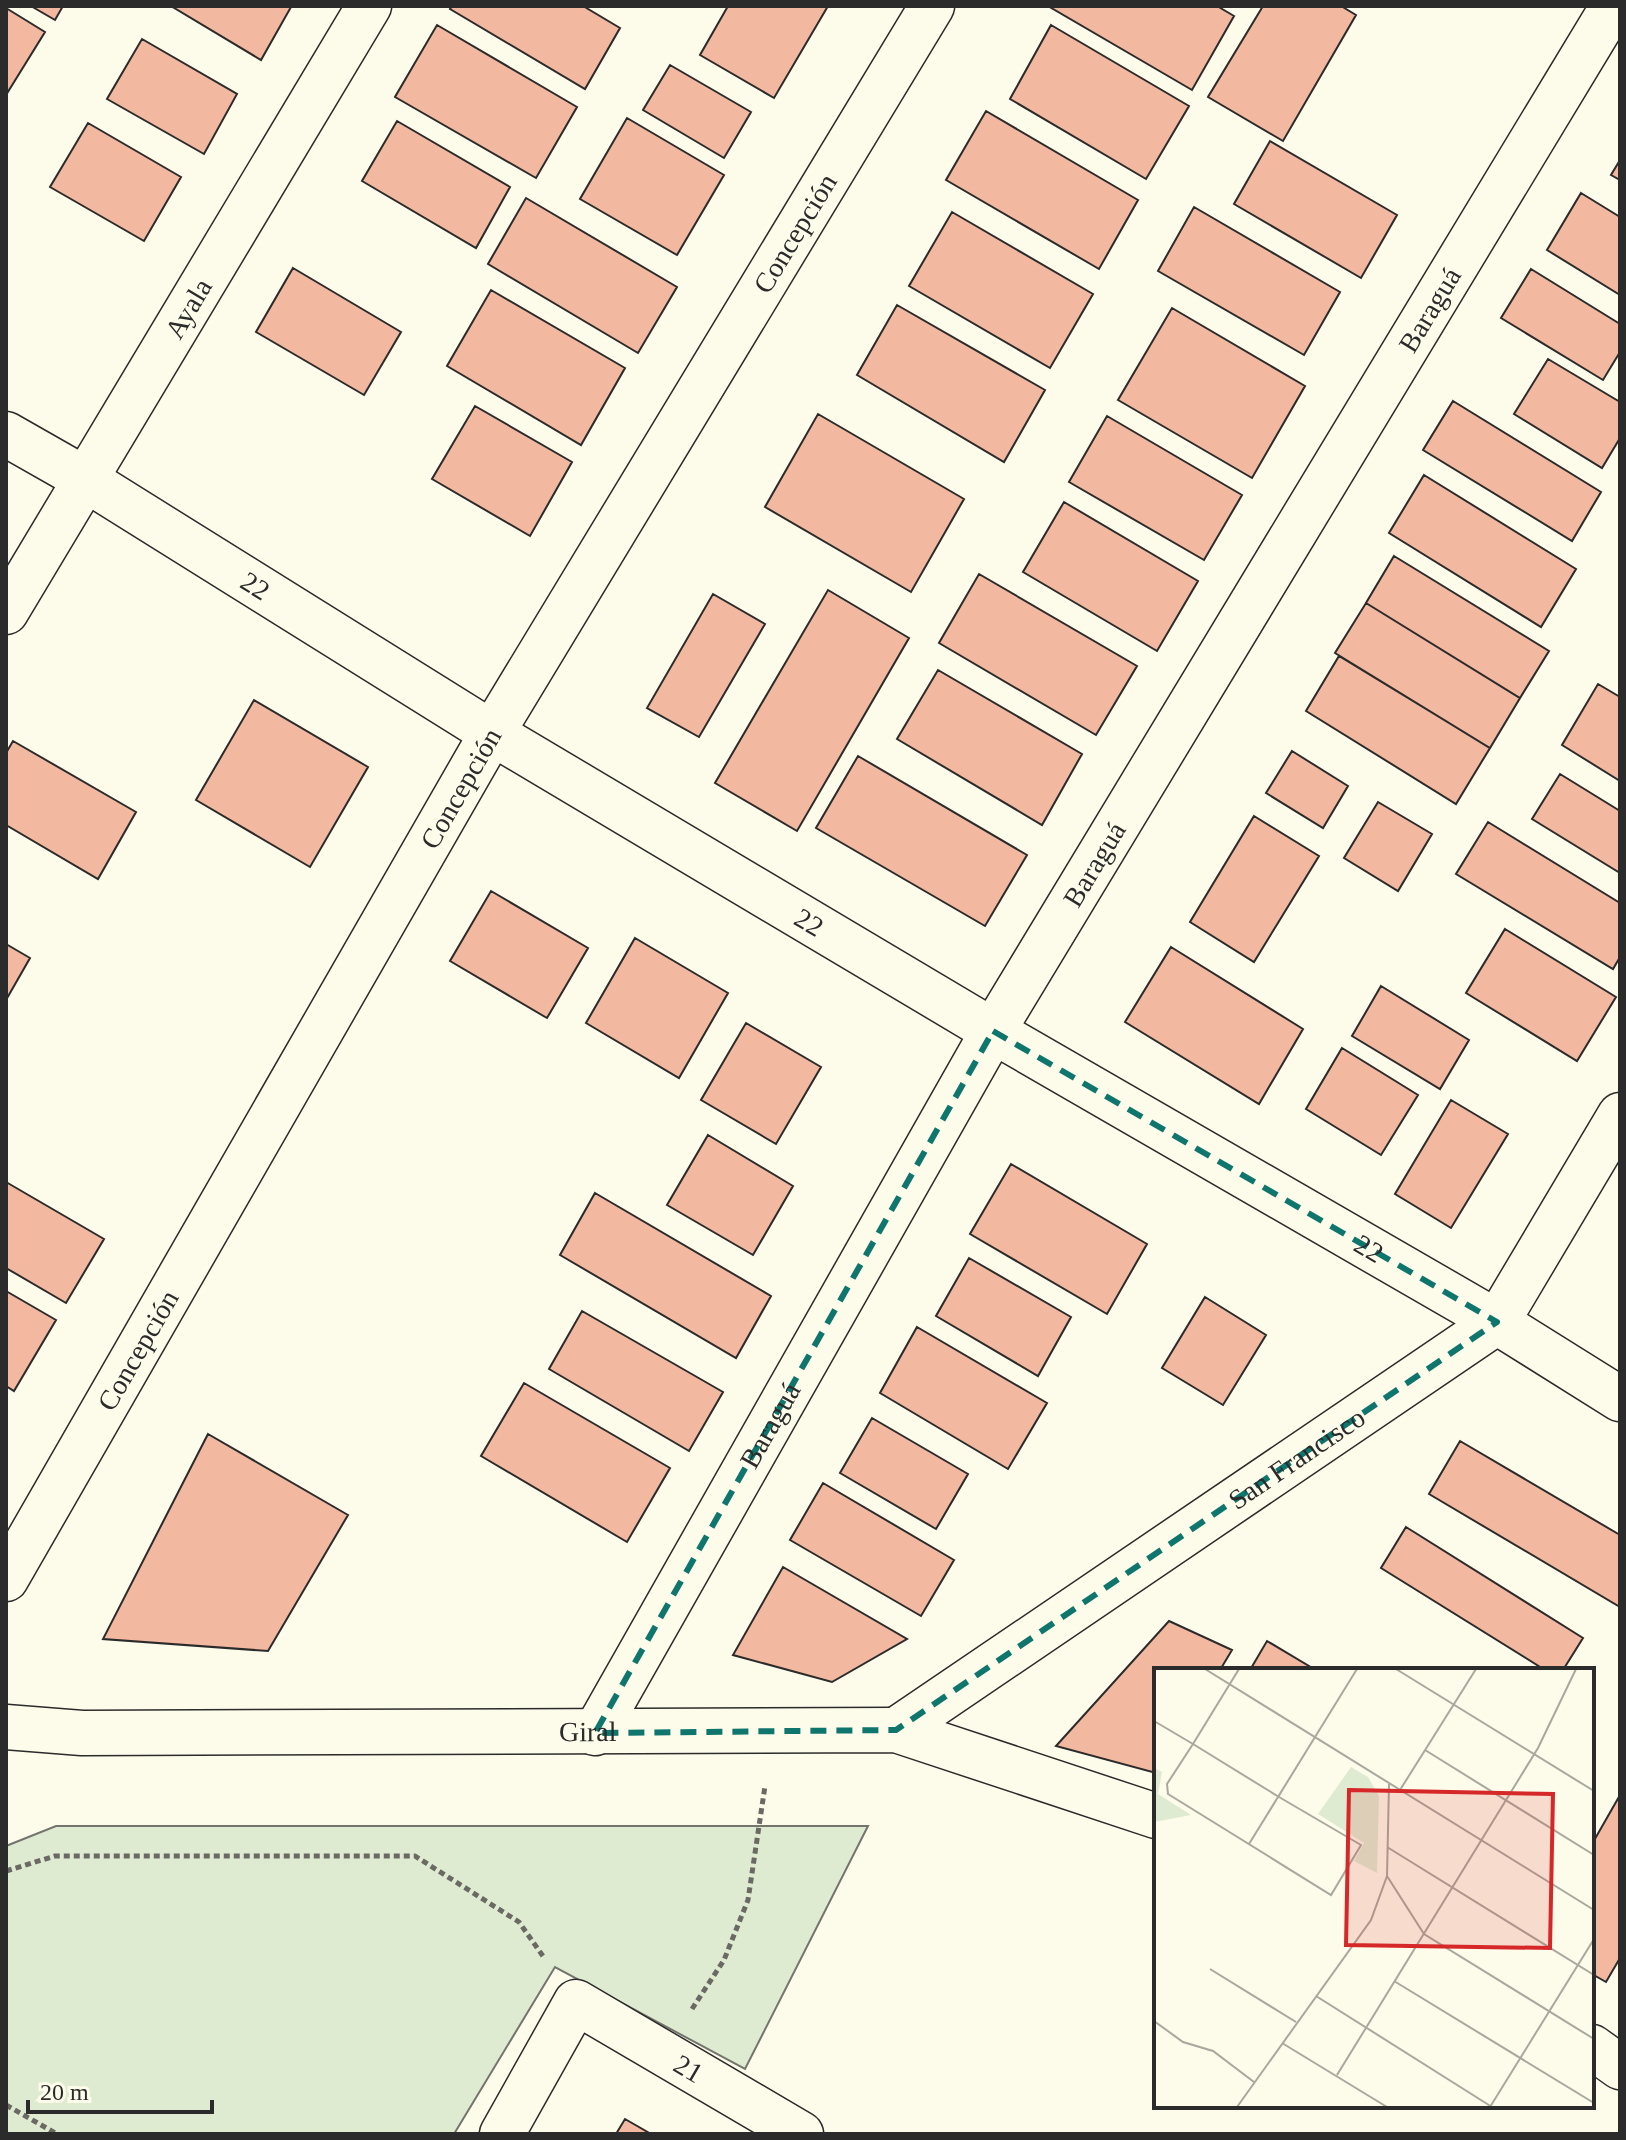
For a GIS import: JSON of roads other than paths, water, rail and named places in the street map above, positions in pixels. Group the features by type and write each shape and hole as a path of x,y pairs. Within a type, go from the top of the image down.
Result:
{"street":[{"name":"Ayala","path":"6,612 369,6"},
{"name":"Concepción","path":"6,1579 492,733 932,6"},
{"name":"Baraguá","path":"595,1733 993,1031 1613,6"},
{"name":"22","path":"6,434 85,479 492,733 993,1031 1497,1322 1620,1399"},
{"name":"San Francisco","path":"896,1730 1497,1322 1620,1115"},
{"name":"Giral","path":"6,1727 82,1733 896,1730 1154,1815"},
{"name":"21","path":"502,2134 576,2002 801,2134"},
{"path":"1594,2048 1620,2067"}]}
